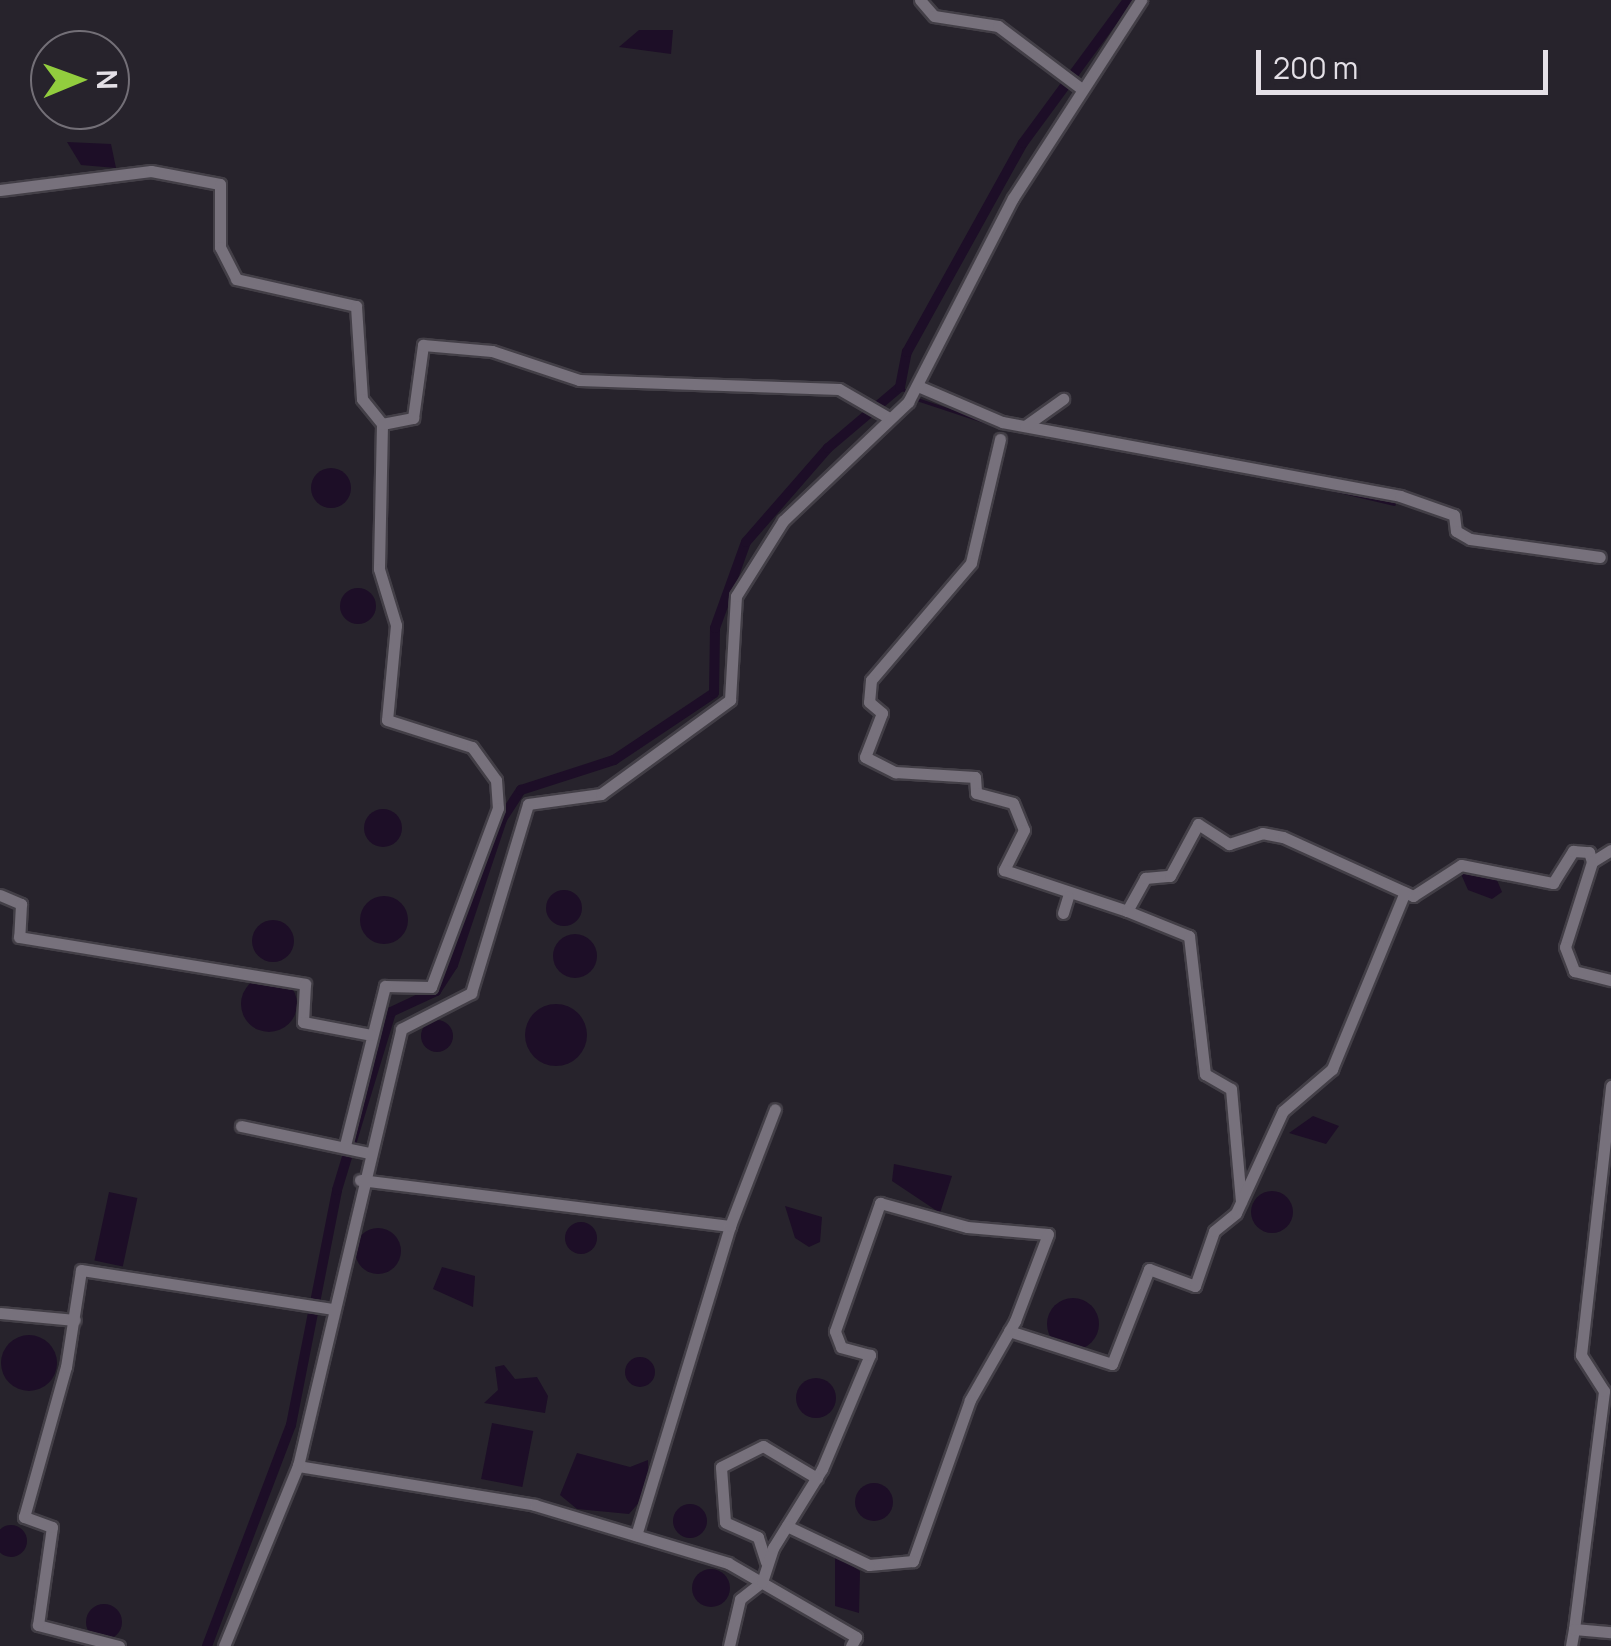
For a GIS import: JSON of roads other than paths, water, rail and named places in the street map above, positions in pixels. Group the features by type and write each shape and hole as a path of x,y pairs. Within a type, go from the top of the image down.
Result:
{"street":[{"path":"920,0 934,16 998,26 1078,86"},
{"path":"224,1646 298,1466 360,1180 402,1029 471,993 528,804 601,794 730,700 736,596 783,520 918,386 1013,198 1078,86 1141,0"},
{"path":"0,190 151,172 220,184 220,247 236,279 356,306 362,399 382,424 380,568 396,625 387,720 472,748 496,780 498,808 431,987 385,986 345,1145"},
{"path":"382,424 413,418 423,345 492,351 579,380 772,381 868,400 885,416"},
{"path":"918,386 1025,426 1400,496 1454,515 1456,531 1470,539 1600,558"},
{"path":"1025,426 1064,400"},
{"path":"1000,439 971,563 871,680 868,702 882,713 865,757 894,772 975,776 976,793 1012,803 1024,830 1004,870 1068,897 1128,910 1189,936 1205,1074 1231,1088 1241,1203"},
{"path":"1128,910 1145,878 1170,876 1198,824 1230,844 1262,833 1282,837 1414,896 1461,865 1553,883 1574,851 1589,852 1592,862 1565,960 1611,980"},
{"path":"1592,862 1611,850"},
{"path":"1009,1332 1112,1364 1149,1269 1194,1286 1214,1231 1241,1203 1284,1111 1332,1069 1405,892"},
{"path":"0,895 21,904 19,936 305,984 303,1022 371,1035"},
{"path":"1062,914 1068,897"},
{"path":"1570,1646 1604,1391 1582,1355 1611,1086"},
{"path":"636,1535 730,1226 775,1109"},
{"path":"241,1126 368,1152"},
{"path":"360,1180 730,1226"},
{"path":"729,1646 740,1599 762,1582 766,1566 788,1526 817,1478 870,1355 841,1347 835,1331 880,1203 968,1228 1048,1234 1009,1332 970,1400 912,1561 869,1564 788,1526"},
{"path":"119,1646 38,1624 52,1527 24,1517 75,1320 81,1270 333,1309"},
{"path":"0,1312 75,1320"},
{"path":"766,1566 758,1538 724,1522 721,1468 763,1446 817,1478"},
{"path":"298,1466 535,1505 636,1535 762,1582 856,1637 851,1646"},
{"path":"1574,1628 1611,1632"}],"waterway":[{"path":"207,1646 291,1425 337,1190 391,1012 436,991 453,965 502,819 521,790 614,760 714,693 715,628 746,542 828,448 900,387 907,352 1023,143 1128,0"},
{"path":"900,387 909,393"},
{"path":"917,399 992,424"},
{"path":"1009,429 1114,448"},
{"path":"1318,486 1394,504"}]}
